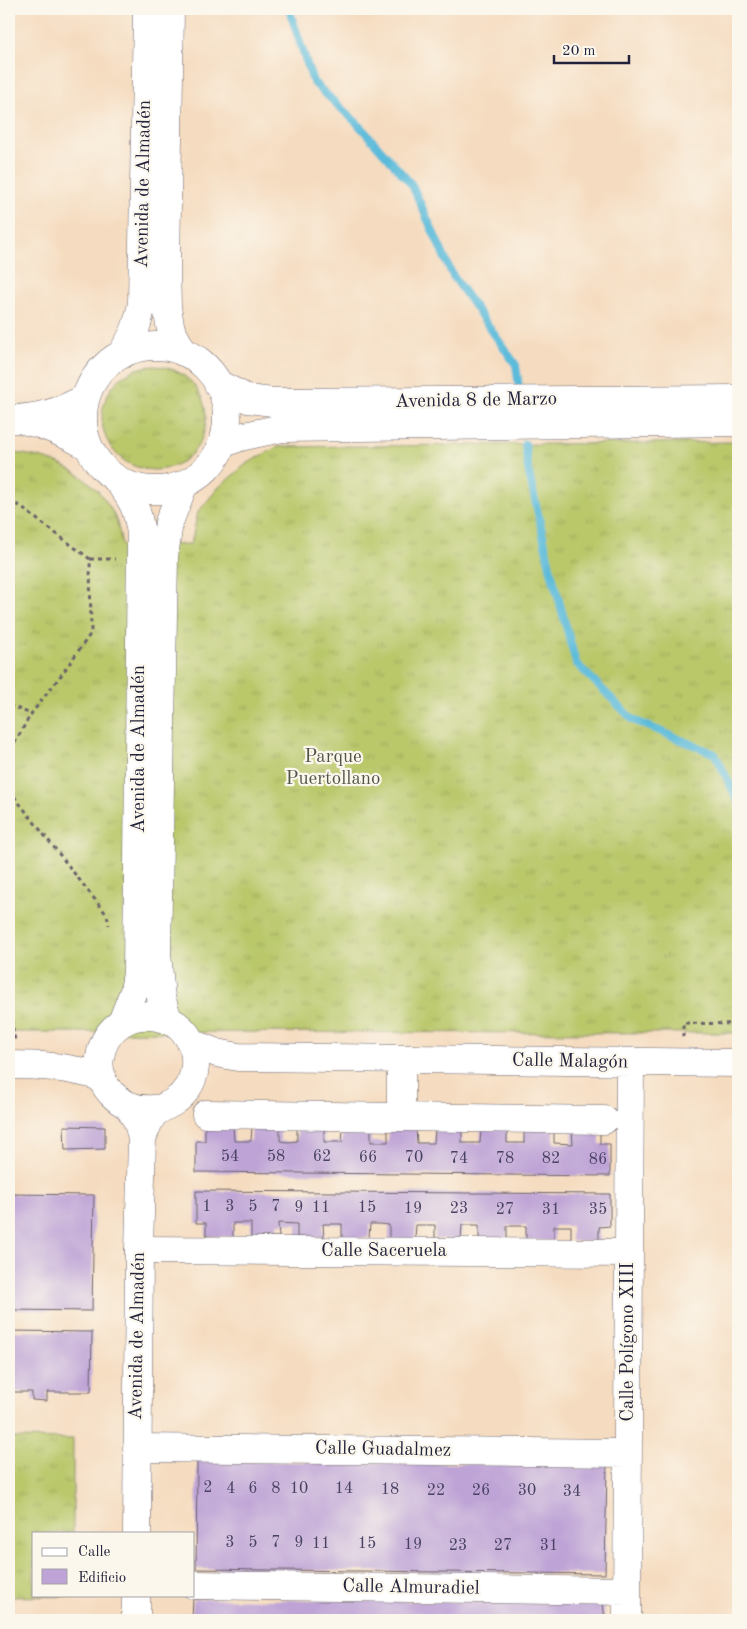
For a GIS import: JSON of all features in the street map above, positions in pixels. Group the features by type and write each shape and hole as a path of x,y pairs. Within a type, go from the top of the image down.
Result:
{"street":[{"name":"Avenida de Almadén","path":"121,355 132,338 139,322 142,303 147,9"},
{"name":"Avenida de Almadén","path":"170,9 167,308 171,330 183,352"},
{"path":"162,347 183,352 209,371 218,384 225,403 227,424 222,444 213,460 200,474 184,484 162,490 138,488 117,480 105,471 96,460 88,446 83,431 85,398 93,380 106,366 121,355 141,348 162,347"},
{"name":"Avenida 8 de Marzo","path":"218,384 248,399 272,402 738,399"},
{"path":"14,419 46,415 85,398"},
{"path":"14,419 44,425 65,433 88,446"},
{"name":"Avenida 8 de Marzo","path":"222,444 240,437 282,428 738,422"},
{"name":"Avenida de Almadén","path":"117,480 132,499 141,533 137,973 134,991 122,1022 110,1033 102,1047 99,1062 102,1077 108,1090 117,1100 129,1107 138,1122 142,1139 139,1250 137,1532"},
{"name":"Avenida de Almadén","path":"168,1019 161,998 157,953 164,557 169,522 184,484"},
{"path":"122,1022 136,1016 152,1015 168,1019 178,1025 186,1033 191,1043 195,1059 194,1074"},
{"name":"Calle Malagón","path":"191,1043 217,1053 238,1057 738,1063"},
{"path":"49,1065 82,1056 102,1047"},
{"name":"Calle Malagón","path":"194,1074 214,1063 238,1057"},
{"path":"401,1116 402,1059"},
{"name":"Calle Polígono XIII","path":"627,1620 630,1063"},
{"path":"14,1065 49,1065 78,1070 102,1077"},
{"name":"Avenida de Almadén","path":"142,1139 152,1116 182,1095 194,1074"},
{"path":"129,1107 146,1110 162,1108"},
{"path":"206,1114 604,1120"},
{"name":"Calle Saceruela","path":"139,1250 629,1253"},
{"name":"Calle Guadalmez","path":"137,1448 628,1453"},
{"name":"Calle Almuradiel","path":"195,1585 627,1591"},
{"path":"136,1596 136,1620"}],"path":[{"path":"9,501 18,505 90,559 91,632 31,714 9,753"},
{"path":"9,519 18,505"},
{"path":"9,705 31,714"},
{"path":"9,790 107,915 112,934"},
{"path":"9,1004 14,1065"},
{"path":"685,1063 683,1023 738,1024"}],"green space":[{"path":"154,366 174,370 183,374 191,381 198,389 202,398 206,418 202,438 198,447 191,455 183,462 174,466 154,470 134,466 125,462 117,455 110,447 106,438 102,418 106,398 110,389 117,381 125,374 134,370"},
{"name":"Parque Puertollano","path":"738,442 738,801 727,779 738,804 738,1033 9,1032 9,453 40,457 70,469 84,478 106,501 114,515 122,545 191,544 198,512 219,487 246,464 277,447"},
{"path":"9,1438 73,1439 73,1532 32,1532 32,1596 73,1596 9,1597"}],"building":[{"path":"64,1126 105,1127 105,1149 65,1150"},
{"path":"205,1126 233,1126 234,1141 251,1141 252,1126 280,1126 280,1141 288,1142 297,1141 297,1127 324,1127 324,1142 342,1142 343,1127 371,1127 371,1142 388,1142 388,1128 416,1128 417,1143 434,1143 435,1128 462,1128 462,1143 480,1143 481,1129 507,1128 507,1143 524,1143 524,1129 554,1129 554,1143 573,1144 572,1129 600,1129 600,1144 610,1144 610,1176 196,1172 196,1141 205,1141"},
{"path":"196,1191 610,1194 610,1226 599,1227 599,1242 571,1241 571,1226 554,1226 554,1241 526,1240 526,1226 507,1226 507,1240 479,1240 479,1225 462,1225 461,1239 435,1239 435,1225 416,1225 415,1239 389,1239 389,1225 379,1224 370,1224 369,1238 342,1238 342,1224 323,1224 324,1238 297,1237 297,1224 278,1223 279,1237 251,1237 251,1223 233,1223 233,1237 206,1236 206,1223 196,1223"},
{"path":"9,1194 94,1195 92,1311 9,1310"},
{"path":"9,1331 92,1332 91,1392 47,1392 47,1401 32,1400 32,1392 9,1392"},
{"path":"197,1461 607,1465 605,1574 196,1569"},
{"path":"193,1599 603,1603 605,1620 192,1620"}],"waterway":[{"path":"289,9 313,82 357,123 412,185 453,276 516,365 519,388"},
{"path":"525,444 528,469 551,571 576,663 633,720 715,754 738,801"}]}
